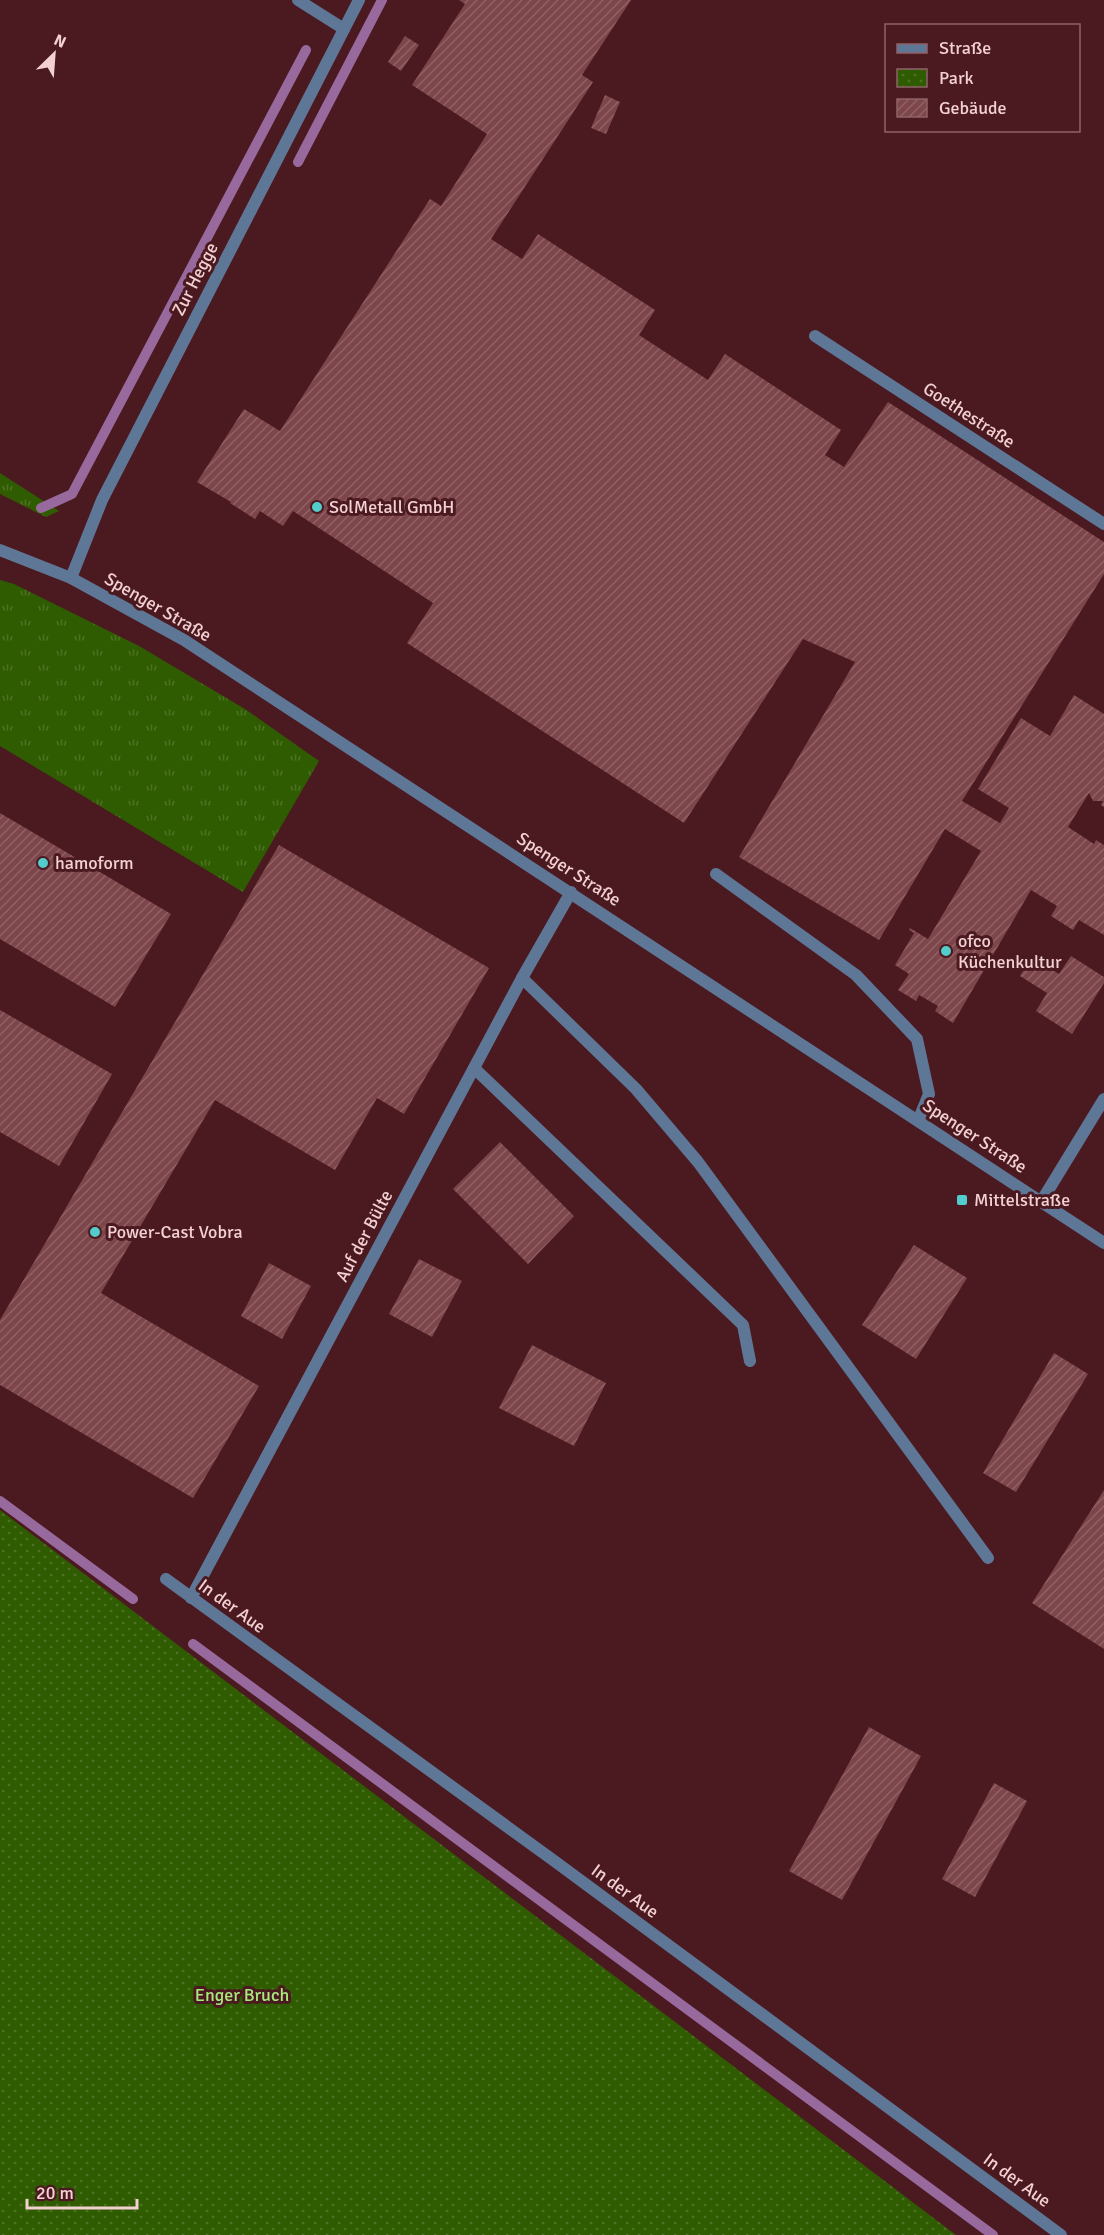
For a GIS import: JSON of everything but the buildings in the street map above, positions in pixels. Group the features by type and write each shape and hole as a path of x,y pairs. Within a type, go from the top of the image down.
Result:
{"street":[{"path":"298,0 344,29"},
{"name":"Zur Hegge","path":"71,578 102,500 359,0"},
{"name":"Goethestraße","path":"815,336 1104,524"},
{"name":"Spenger Straße","path":"0,550 71,578 184,640 1104,1243"},
{"path":"716,874 856,975 917,1039 929,1095 918,1121"},
{"name":"Auf der Bülte","path":"191,1598 522,978 571,892"},
{"path":"522,978 636,1089 698,1162 988,1558"},
{"path":"474,1068 743,1325 750,1361"},
{"path":"1041,1202 1104,1099"},
{"name":"In der Aue","path":"166,1579 553,1860 1061,2235"}],"green space":[{"path":"0,473 59,511 46,517 0,494"},
{"path":"0,580 14,584 139,646 245,709 319,761 243,892 0,746"},
{"name":"Enger Bruch","path":"0,1510 956,2235 0,2235"}],"waterway":[{"path":"298,162 382,0"},
{"path":"41,508 72,494 306,50"},
{"path":"0,1501 133,1599"},
{"path":"193,1644 993,2235"}],"place":[{"name":"SolMetall GmbH","path":"317,507"},
{"name":"hamoform","path":"43,863"},
{"name":"ofco Küchenkultur","path":"946,951"},
{"name":"Mittelstraße","path":"962,1200"},
{"name":"Power-Cast Vobra","path":"95,1232"}]}
